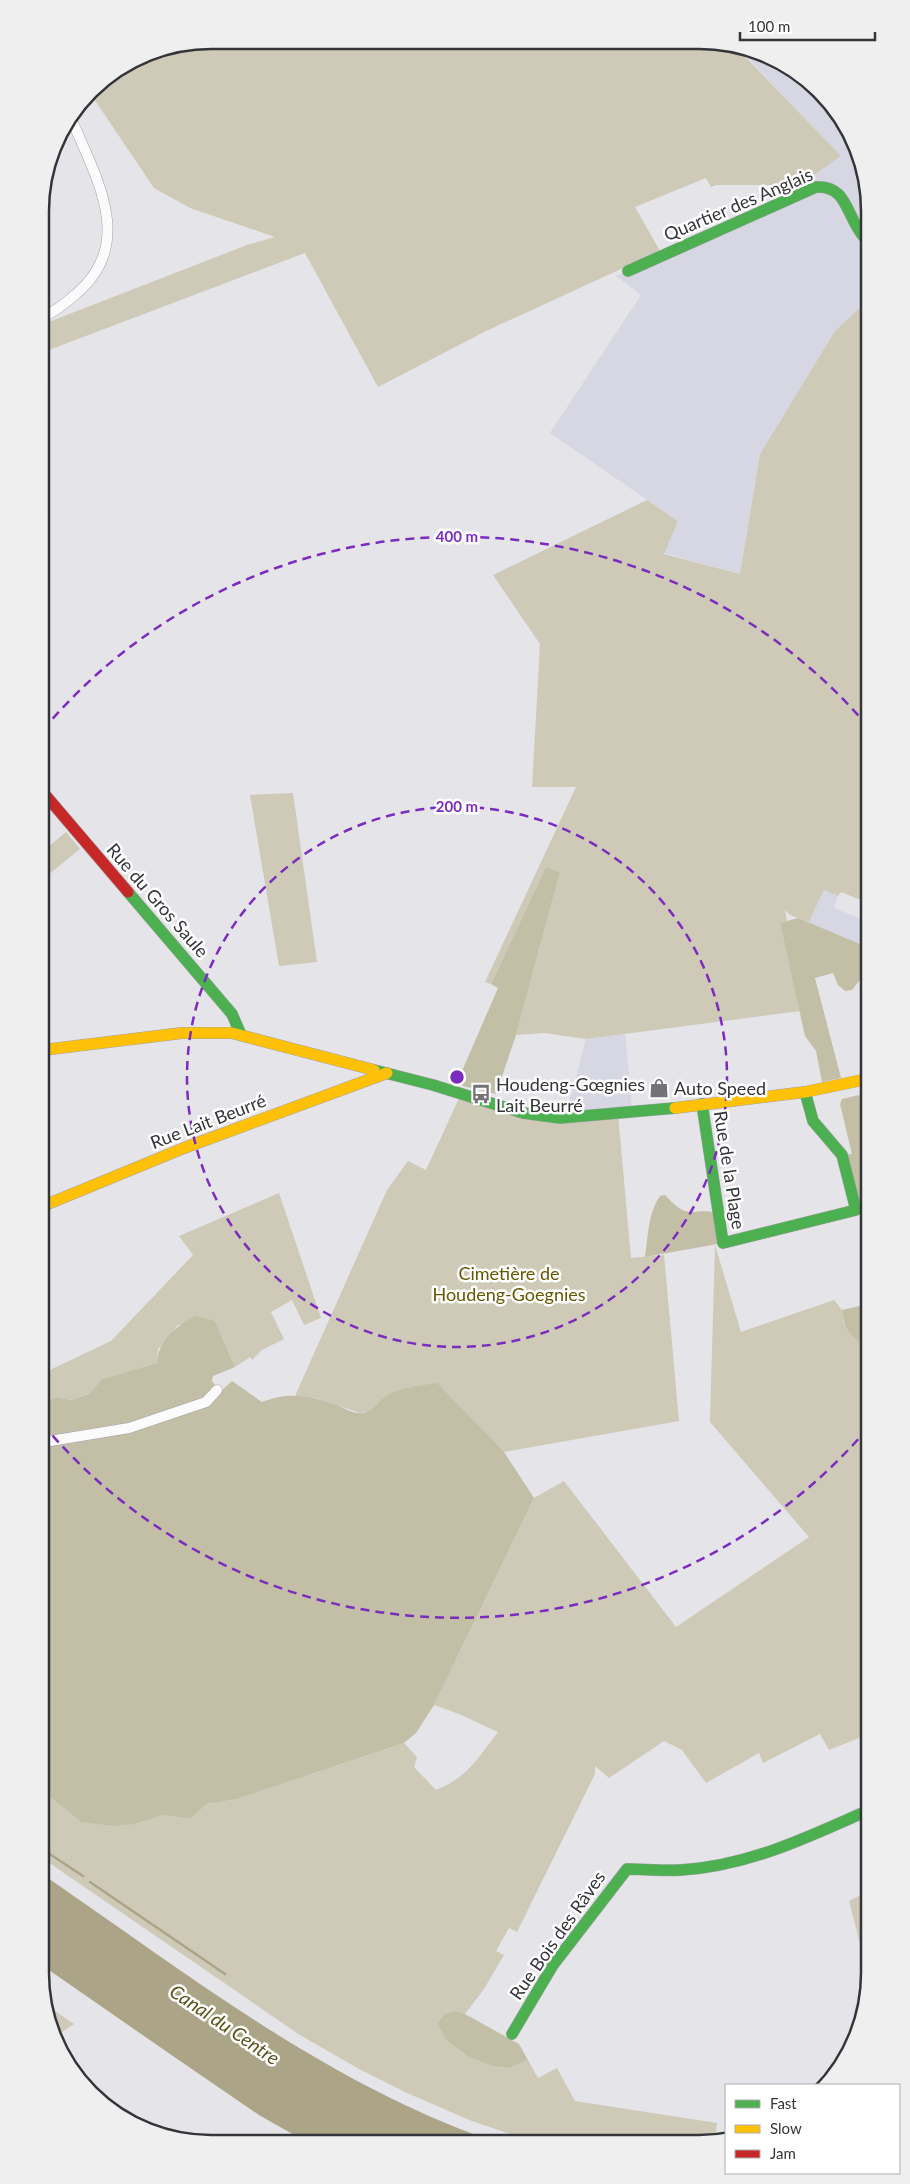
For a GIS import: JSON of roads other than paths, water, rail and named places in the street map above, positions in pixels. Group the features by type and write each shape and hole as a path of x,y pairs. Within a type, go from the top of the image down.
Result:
{"street":[{"path":"49,314 61,307 83,288 94,275 104,254 108,239 106,206 74,125"},
{"name":"Quartier des Anglais","path":"628,271 816,187 827,185 837,190 850,220 861,233"},
{"name":"Rue du Gros Saule","path":"49,799 232,1014 241,1035"},
{"path":"49,1049 182,1033 241,1035 387,1073 541,1117 618,1114 805,1092 861,1080"},
{"name":"Rue Lait Beurré","path":"49,1204 184,1148 387,1073"},
{"name":"Rue de la Plage","path":"702,1104 723,1242 856,1210 842,1155 813,1121 805,1092"},
{"path":"49,1441 129,1428 206,1402 217,1390"},
{"name":"Rue Bois des Râves","path":"512,2034 553,1965 627,1869 680,1870 719,1865 785,1847 861,1814"}],"water":[{"name":"Canal du Centre","path":"49,1879 204,1987 313,2056 369,2087 427,2115 477,2135 294,2135 259,2115 49,1970"}],"waterway":[{"path":"49,1854 83,1876"},
{"path":"90,1882 225,1974"}],"place":[{"name":"Auto Speed","path":"659,1088"},
{"name":"Houdeng-Gœgnies Lait Beurré","path":"481,1094"}],"park label":[{"name":"Cimetière de Houdeng-Goegnies","path":"509,1283"}]}
